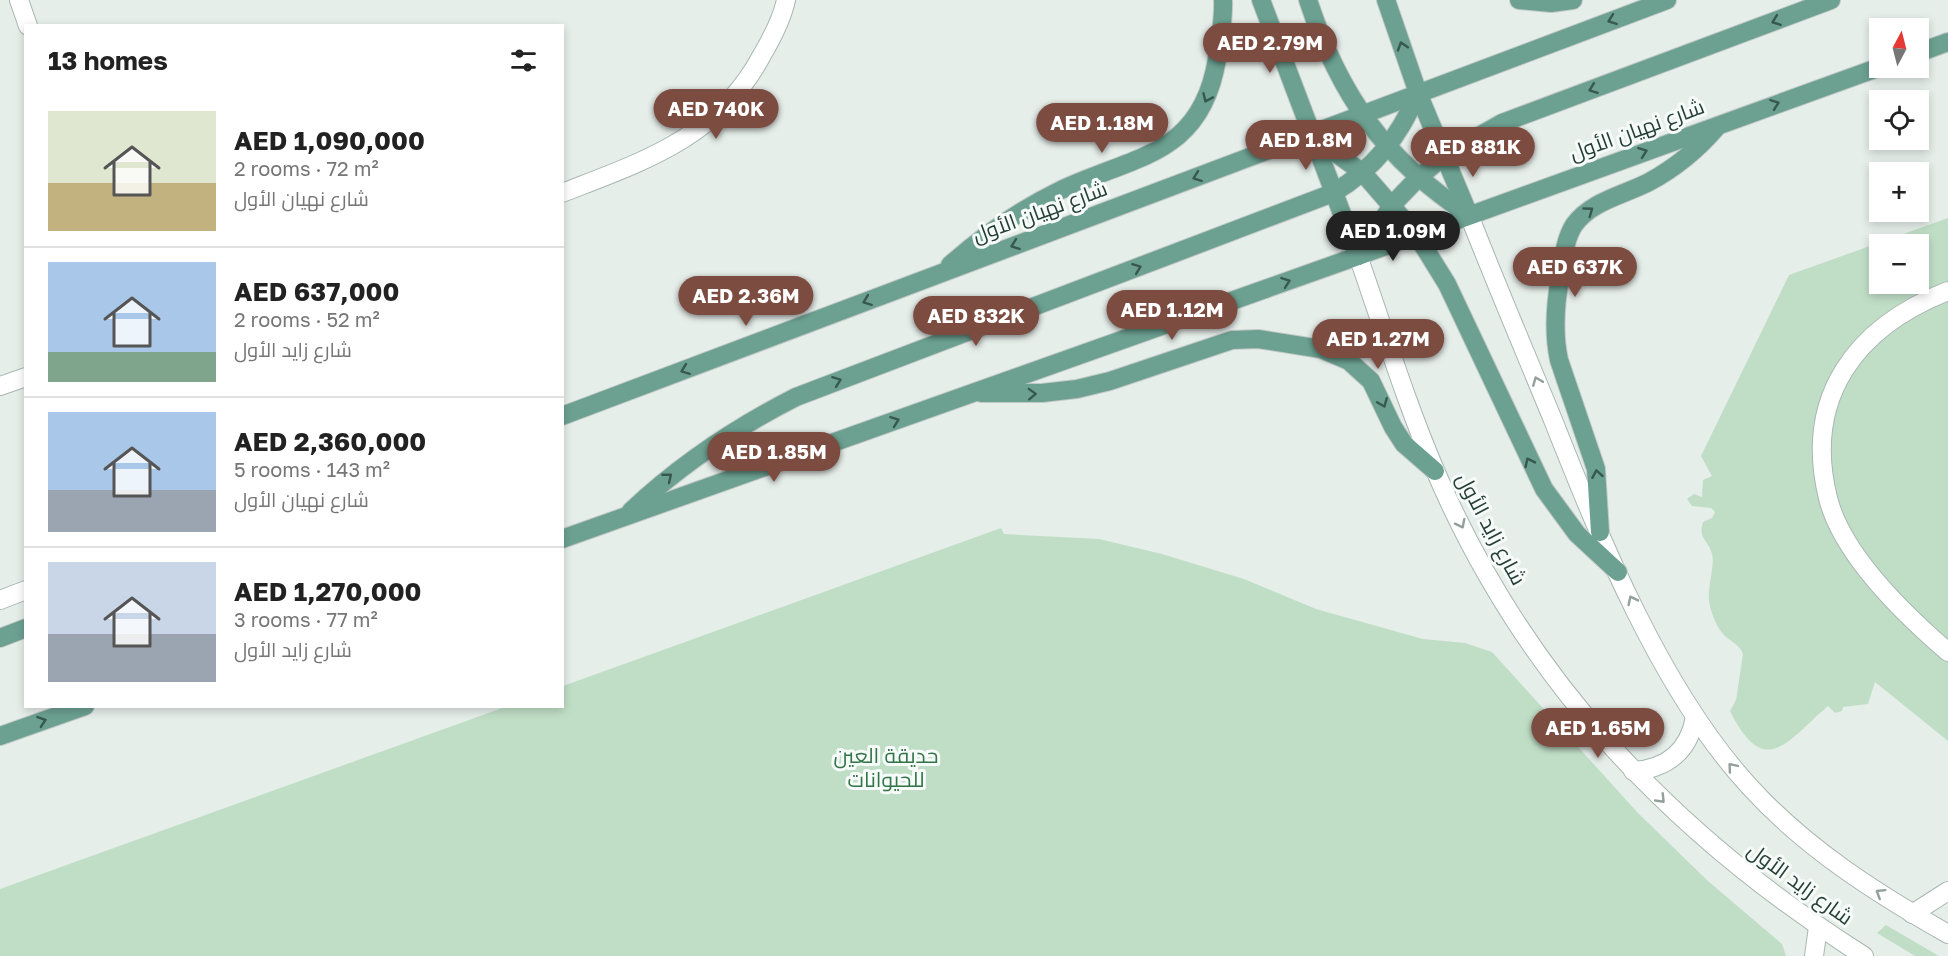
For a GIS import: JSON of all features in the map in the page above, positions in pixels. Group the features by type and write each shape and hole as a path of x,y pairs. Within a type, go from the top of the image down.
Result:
{"main road":[{"path":"942,273 985,236 1034,204 1085,179 1154,152 1183,133 1194,121 1210,91 1222,28 1223,0"},
{"name":"شارع زايد الأول","path":"1261,0 1358,256"},
{"path":"1308,0 1336,73 1361,115 1388,148 1418,178 1469,215"},
{"name":"شارع زايد الأول","path":"1386,0 1418,93 1469,215"},
{"path":"1519,0 1551,3 1573,0"},
{"name":"شارع نهيان الأول","path":"564,415 1667,0"},
{"path":"1358,256 1393,204 1418,178 1444,156 1502,123 1831,0"},
{"path":"1929,49 1948,42"},
{"name":"شارع نهيان الأول","path":"564,538 1358,256 1869,71"},
{"path":"625,517 688,461 722,437 796,397 1334,193 1363,173 1388,148 1406,122 1418,93"},
{"path":"1600,532 1596,469 1559,360 1556,344 1555,312 1568,239 1582,216 1593,207 1666,172 1704,142 1720,124"},
{"path":"1311,135 1363,173 1393,204 1416,234 1447,284 1544,489 1577,534 1618,572"},
{"path":"974,392 1020,394 1077,389 1110,381 1232,340 1258,339 1321,349 1349,361 1371,381 1393,427 1404,444 1435,471"},
{"path":"0,638 24,629"},
{"path":"0,736 79,708"}],"street":[{"path":"19,0 27,24"},
{"path":"564,192 663,152 703,128 730,103 753,74 770,41 786,0"},
{"name":"شارع زايد الأول","path":"1469,215 1618,572 1695,717 1749,786 1779,818 1863,883 1948,934"},
{"name":"شارع زايد الأول","path":"1358,256 1413,416 1435,471 1485,570 1521,629 1562,687 1633,771 1705,841 1743,873 1863,956"},
{"path":"1948,291 1902,312 1880,328 1860,348 1834,387 1826,412 1823,439 1828,499 1856,554 1908,615 1948,652"},
{"path":"2,380 24,377"},
{"path":"0,600 24,592"},
{"path":"1633,771 1656,768 1676,757 1692,732 1695,717"},
{"path":"1912,914 1948,891"},
{"path":"1814,956 1818,927"}],"green space":[{"path":"1948,218 1948,741 1875,682 1868,704 1843,707 1842,711 1835,713 1828,706 1777,748 1766,749 1754,745 1730,711 1736,700 1743,654 1719,629 1710,606 1712,556 1702,535 1702,527 1703,522 1712,518 1715,512 1711,508 1692,506 1687,499 1694,494 1702,497 1703,480 1712,476 1701,456 1789,275 1869,246 1869,294 1929,294 1929,234 1903,234"},
{"name":"حديقة العين للحيوانات","path":"1001,528 1004,534 1099,539 1162,554 1244,579 1316,609 1423,639 1465,643 1492,652 1638,813 1708,881 1782,944 1786,956 0,956 0,889 502,708 564,708 564,686"},
{"path":"1886,925 1939,956 1915,956 1877,933"}]}
